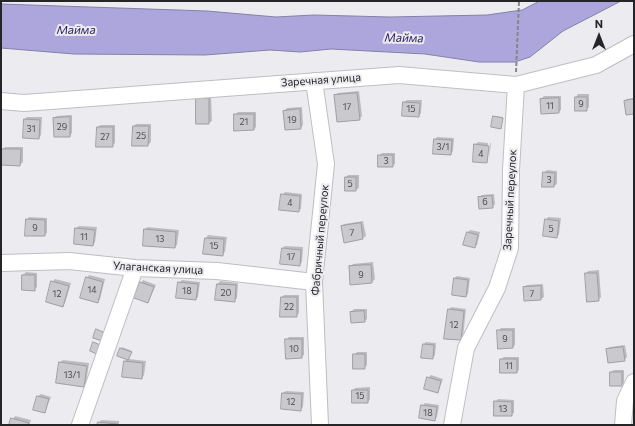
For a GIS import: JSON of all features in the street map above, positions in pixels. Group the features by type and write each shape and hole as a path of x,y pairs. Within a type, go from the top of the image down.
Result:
{"street":[{"name":"Заречная улица","path":"1,101 40,102 399,75 516,85 596,65 634,44"},
{"name":"Фабричный переулок","path":"314,81 326,164 314,282 320,425"},
{"name":"Заречный переулок","path":"452,425 466,348 497,288 510,248 511,170 516,85"},
{"name":"Улаганская улица","path":"1,263 69,261 135,268 216,271 314,282"},
{"path":"80,425 135,268"},
{"path":"623,425 625,401 634,382"}],"path":[{"path":"516,85 519,1"}],"water":[{"name":"Майма","path":"540,1 621,1 563,31 530,57 515,62 479,62 425,54 331,49 300,52 270,50 205,55 74,54 1,48 1,4 207,11 276,17 314,15 390,17 487,15 522,10"}],"building":[{"path":"357,93 360,120 337,122 334,95"},
{"path":"575,97 587,97 587,111 575,111"},
{"path":"196,98 209,98 209,124 196,124"},
{"path":"559,98 559,113 541,114 540,99"},
{"path":"634,99 634,114 626,115 624,101"},
{"path":"403,102 420,103 419,117 402,116"},
{"path":"300,109 301,129 285,130 283,111"},
{"path":"234,114 254,114 254,130 234,131"},
{"path":"493,116 503,118 501,129 491,127"},
{"path":"70,117 70,137 54,137 53,118"},
{"path":"24,119 40,120 39,139 23,138"},
{"path":"133,126 149,126 148,146 132,146"},
{"path":"97,127 113,127 113,147 96,147"},
{"path":"434,139 452,140 451,155 433,154"},
{"path":"474,144 489,146 487,163 473,162"},
{"path":"1,149 21,149 20,166 1,165"},
{"path":"378,155 393,155 393,167 378,167"},
{"path":"543,172 555,173 554,187 542,187"},
{"path":"345,177 356,177 356,191 345,191"},
{"path":"281,194 300,196 299,212 279,210"},
{"path":"492,196 493,208 479,209 478,197"},
{"path":"26,219 45,220 45,236 25,236"},
{"path":"545,219 559,221 557,238 543,236"},
{"path":"361,223 363,239 344,243 341,226"},
{"path":"75,228 95,230 93,246 74,244"},
{"path":"144,229 176,232 175,248 143,246"},
{"path":"467,232 478,235 475,248 463,245"},
{"path":"205,238 224,239 223,256 203,254"},
{"path":"282,248 301,250 300,266 280,264"},
{"path":"371,265 372,283 350,285 349,266"},
{"path":"585,273 597,273 599,301 587,302"},
{"path":"22,275 35,275 35,291 22,290"},
{"path":"86,277 103,282 98,303 80,298"},
{"path":"454,278 468,280 466,297 452,295"},
{"path":"51,281 69,286 63,307 46,302"},
{"path":"140,282 154,287 148,303 134,298"},
{"path":"178,282 198,284 196,300 176,298"},
{"path":"217,284 236,285 235,302 215,300"},
{"path":"541,286 541,300 524,301 523,287"},
{"path":"281,297 297,297 297,317 280,317"},
{"path":"448,309 464,311 461,340 444,339"},
{"path":"364,311 365,322 351,323 350,312"},
{"path":"96,329 108,334 105,342 93,338"},
{"path":"497,330 513,330 513,348 498,349"},
{"path":"285,339 302,339 302,358 286,359"},
{"path":"93,342 103,346 99,355 90,351"},
{"path":"423,344 434,345 433,359 421,358"},
{"path":"623,347 625,361 608,363 606,349"},
{"path":"120,348 132,352 128,360 117,356"},
{"path":"353,354 365,354 365,369 353,369"},
{"path":"500,359 517,359 517,373 500,373"},
{"path":"124,361 143,363 142,379 122,377"},
{"path":"59,362 87,366 84,387 56,383"},
{"path":"610,372 622,372 622,386 610,386"},
{"path":"427,377 441,381 438,393 424,389"},
{"path":"352,390 368,390 368,403 352,403"},
{"path":"282,393 302,394 301,411 281,409"},
{"path":"37,396 49,399 45,413 33,410"},
{"path":"494,401 512,402 512,416 494,416"},
{"path":"421,405 437,407 435,421 419,418"},
{"path":"11,418 29,423 28,425 9,425"},
{"path":"98,422 117,424 117,425 97,425"}]}
